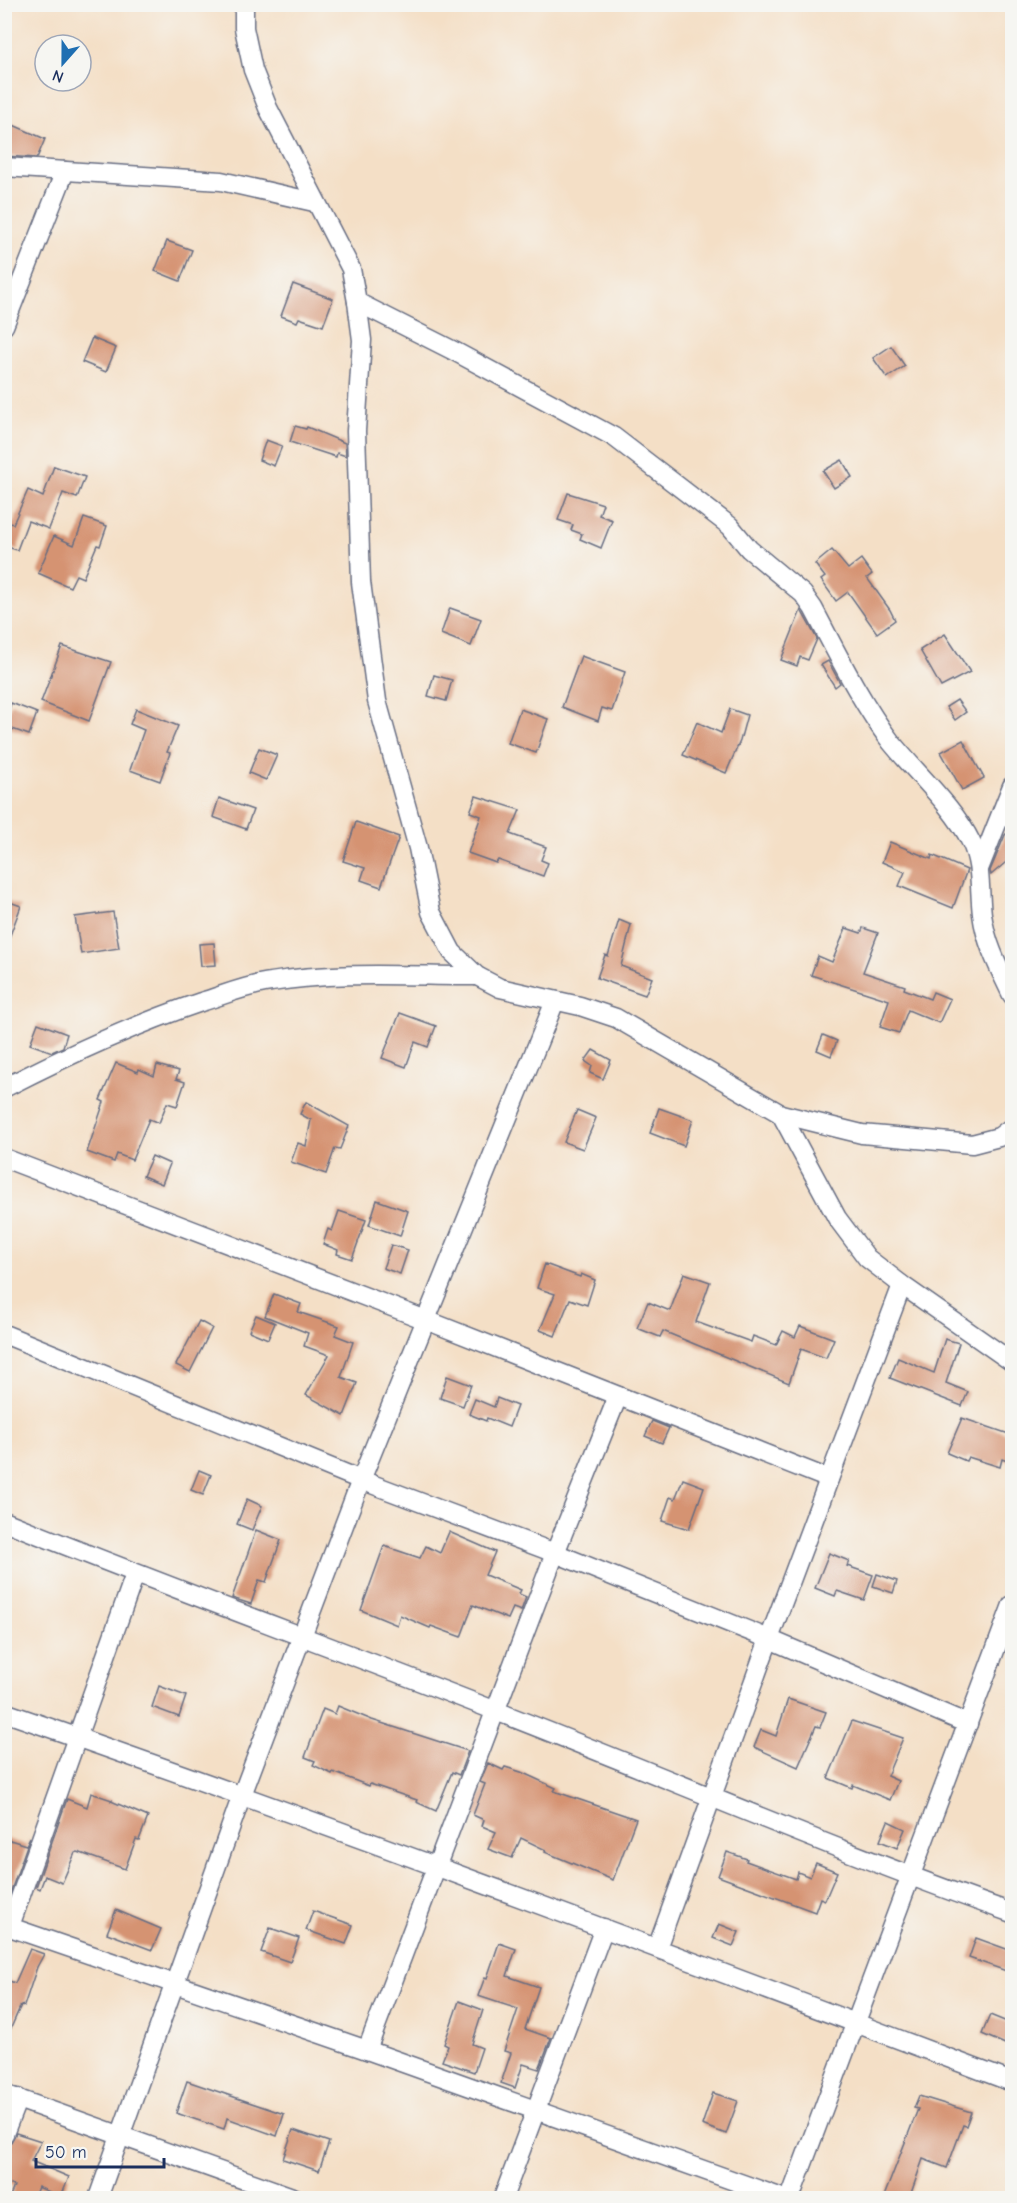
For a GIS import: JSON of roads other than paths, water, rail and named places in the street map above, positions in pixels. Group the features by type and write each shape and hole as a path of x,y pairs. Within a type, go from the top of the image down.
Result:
{"street":[{"path":"244,4 244,28 253,70 268,108 314,202 351,269 362,340 356,431 361,582 377,701 418,848 431,912 452,952 477,976 500,988 580,1006 616,1018 781,1114 862,1134 972,1144 999,1137 1012,1127"},
{"path":"4,167 126,176 188,177 221,181 314,202"},
{"path":"4,326 65,171"},
{"path":"357,302 614,437 729,526 764,563 802,594 813,608 870,712 892,743 959,823 971,843 979,868 982,914 989,948 1012,995"},
{"path":"979,868 1012,786"},
{"path":"4,1088 77,1051 150,1019 258,985 310,977 477,976"},
{"path":"98,2199 242,1794 361,1480 555,1001"},
{"path":"781,1114 837,1218 867,1258 1012,1362"},
{"path":"4,1158 426,1320 829,1479"},
{"path":"657,1948 769,1639 902,1285"},
{"path":"4,1334 361,1480 555,1553 769,1639 968,1724"},
{"path":"368,2050 555,1553 618,1396"},
{"path":"4,1521 301,1638 495,1710 910,1877 1012,1913"},
{"path":"135,1574 7,1926 368,2050 782,2199"},
{"path":"789,2199 1012,1605"},
{"path":"4,1712 242,1794 1012,2082"},
{"path":"503,2199 604,1928"},
{"path":"4,2134 11,2096 295,2199"}]}
